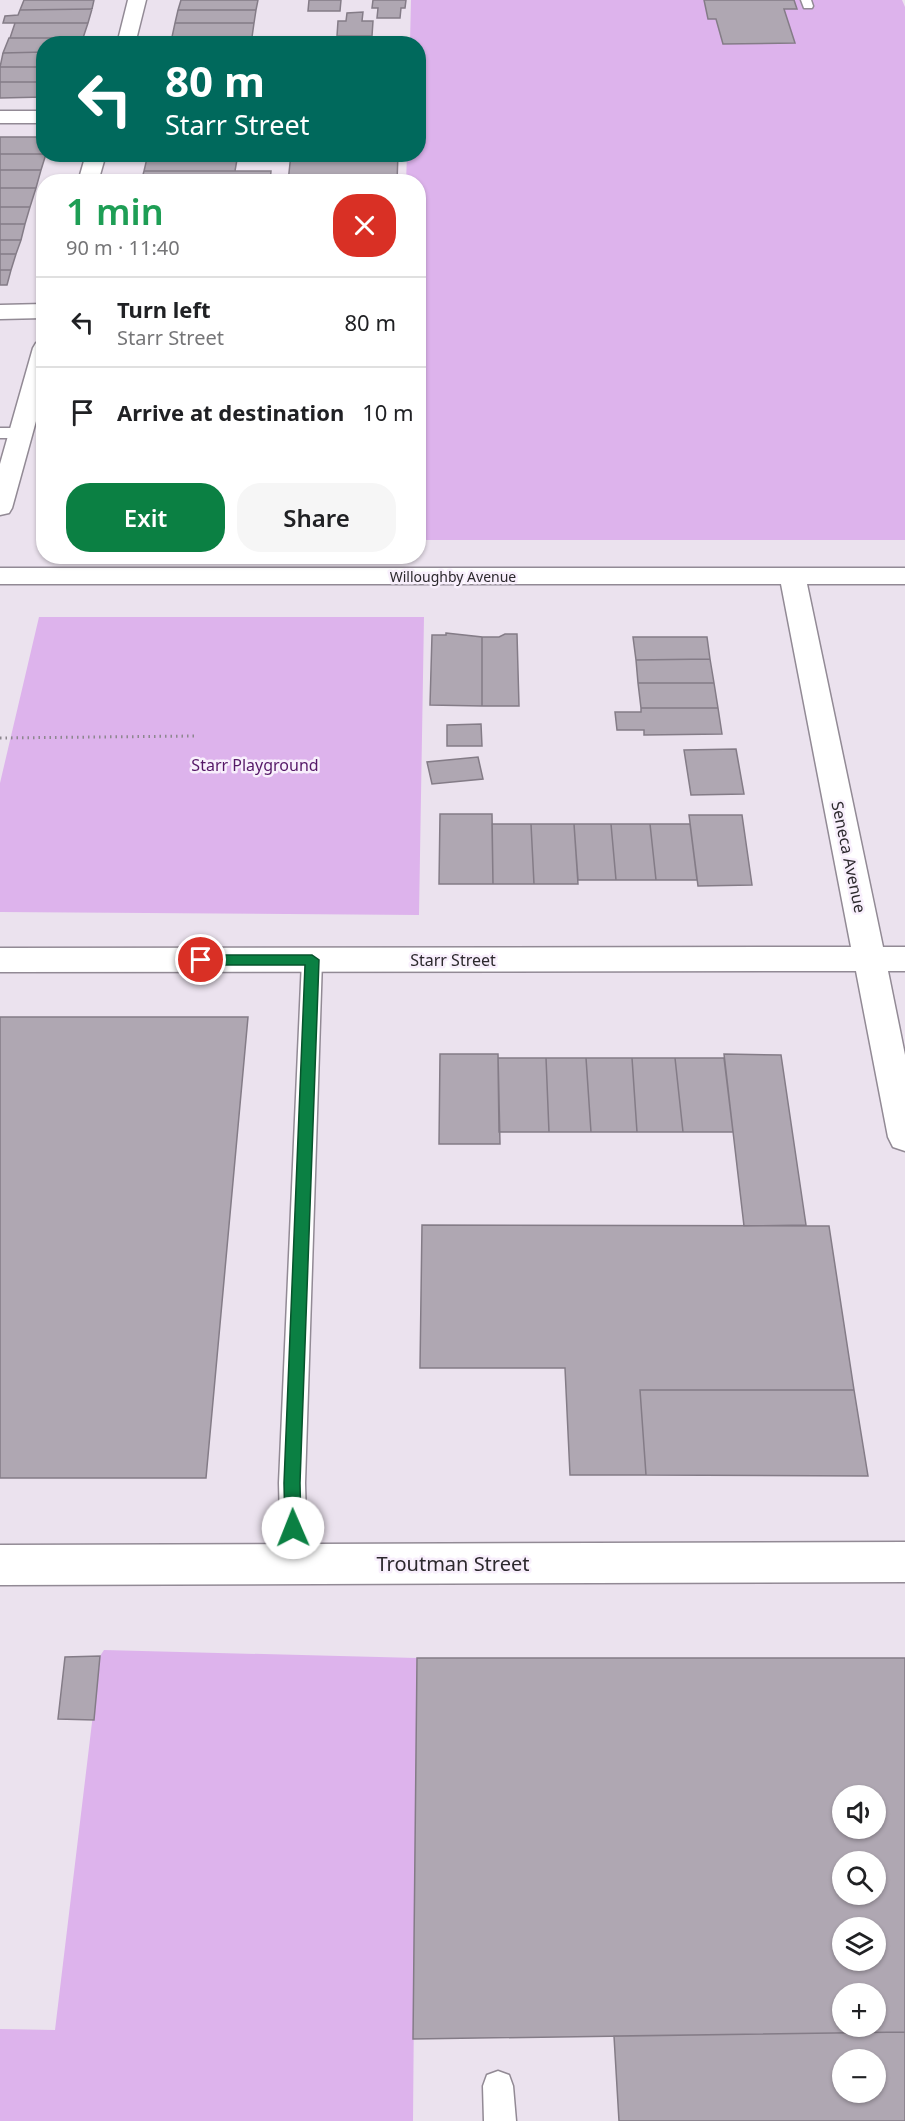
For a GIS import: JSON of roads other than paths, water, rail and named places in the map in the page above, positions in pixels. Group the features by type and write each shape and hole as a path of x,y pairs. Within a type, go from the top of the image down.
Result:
{"street":[{"path":"128,36 137,0"},
{"path":"0,117 36,117"},
{"path":"0,312 36,311"},
{"path":"0,508 10,433 36,368"},
{"name":"Willoughby Avenue","path":"0,576 905,576"},
{"name":"Seneca Avenue","path":"793,577 905,1137"},
{"name":"Starr Street","path":"0,960 905,959"},
{"name":"Troutman Street","path":"0,1565 905,1562"}],"lane":[{"path":"294,1564 292,1483 312,960"},
{"path":"498,2086 500,2121"}],"park label":[{"name":"Starr Playground","path":"255,765"}]}
